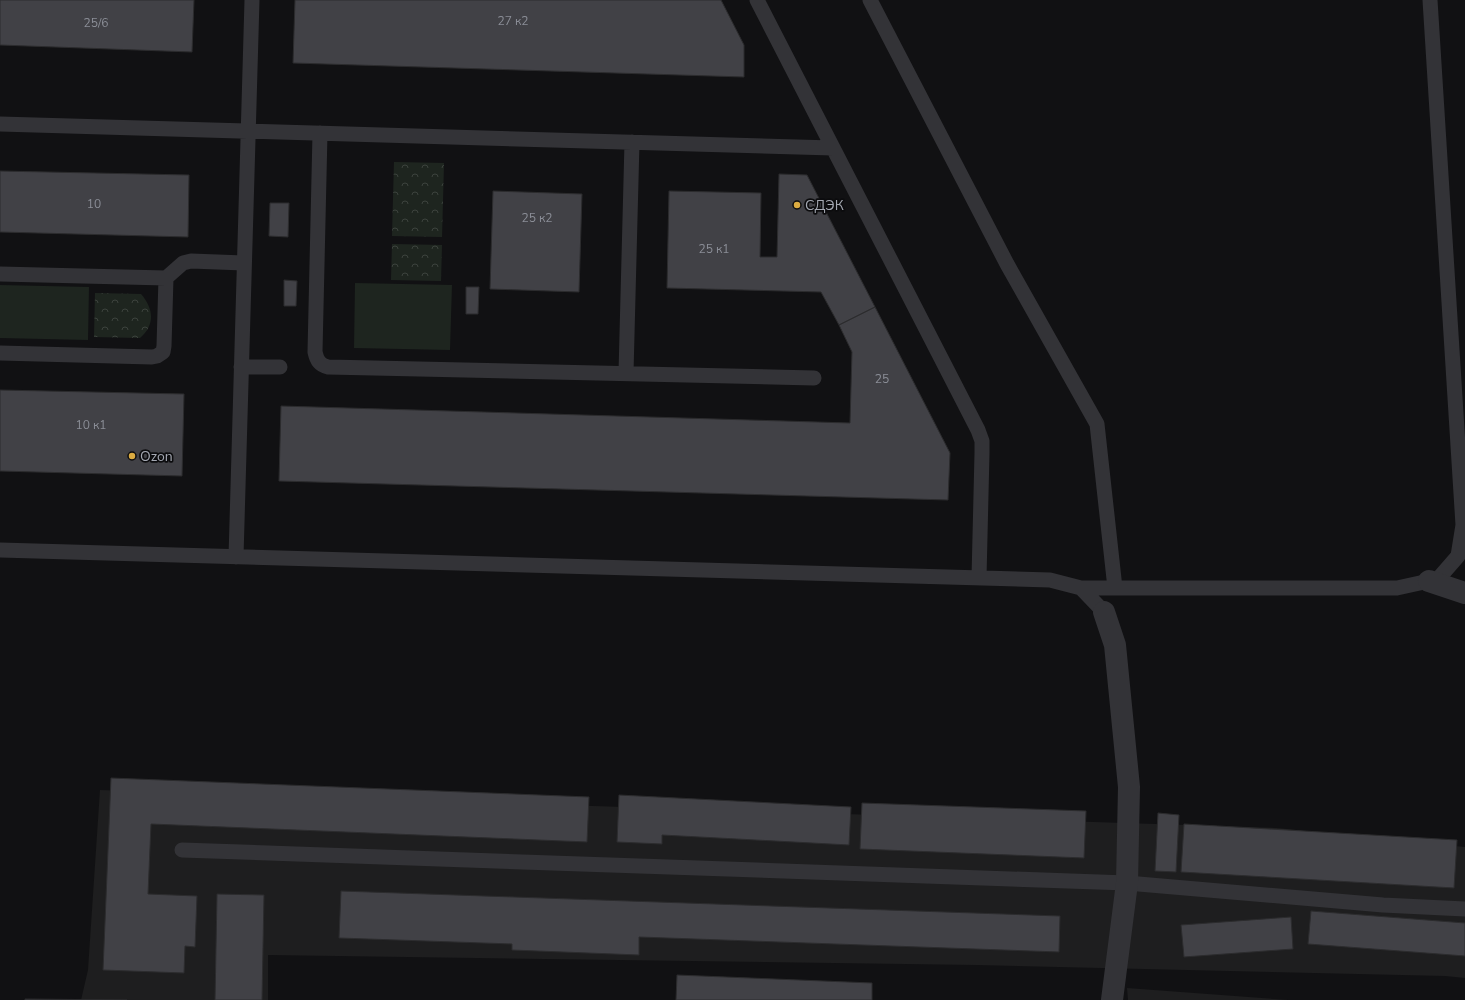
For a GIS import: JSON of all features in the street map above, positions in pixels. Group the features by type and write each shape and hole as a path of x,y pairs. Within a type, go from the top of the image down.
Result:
{"street":[{"path":"1429,581 1465,592"},
{"path":"1104,612 1115,645 1129,787 1127,883 1112,1000"}],"lane":[{"path":"236,556 252,0"},
{"path":"757,0 982,440 979,578"},
{"path":"870,0 1007,264 1097,424 1115,588"},
{"path":"0,550 1050,580 1081,588 1397,588 1438,579 1458,556 1463,525 1430,0"},
{"path":"0,124 833,148"},
{"path":"320,133 316,352 317,360 322,365 328,367 814,378"},
{"path":"626,374 632,142"},
{"path":"0,274 166,278 184,263 191,261 244,263"},
{"path":"0,353 144,357 157,356 163,352 164,346 166,278"},
{"path":"241,367 280,368"},
{"path":"1081,588 1104,612"},
{"path":"182,850 1127,883 1383,905 1465,909"}],"shaded area":[{"path":"100,790 1277,828 1465,847 1465,978 1445,976 976,965 268,955 268,1000 81,1000 88,970"},
{"path":"1127,988 1288,1000 1128,1000"}],"green space":[{"path":"394,162 444,163 442,237 392,236"},
{"path":"392,244 442,245 441,281 391,280"},
{"path":"355,283 452,285 450,350 354,348"},
{"path":"0,285 89,287 88,340 0,338"},
{"path":"95,293 141,294 148,305 151,317 145,333 140,338 94,337"}],"building":[{"path":"0,0 194,0 192,52 0,45"},
{"path":"295,0 721,0 744,45 744,77 293,63"},
{"path":"0,171 189,175 188,237 0,232"},
{"path":"779,174 807,175 875,307 839,325 821,292 667,288 669,191 761,193 760,257 777,257"},
{"path":"493,191 582,194 579,292 490,289"},
{"path":"270,203 289,203 288,237 269,236"},
{"path":"284,280 297,281 296,306 284,306"},
{"path":"466,287 479,287 478,314 466,314"},
{"path":"875,307 950,453 948,500 279,481 281,406 850,423 852,352 839,325"},
{"path":"0,390 184,394 182,476 0,471"},
{"path":"111,778 589,797 587,842 151,824 148,894 197,896 195,947 185,946 184,973 103,970"},
{"path":"619,795 851,807 849,845 662,835 662,844 617,842"},
{"path":"862,803 1086,811 1084,858 860,849"},
{"path":"1158,813 1179,815 1176,872 1155,871"},
{"path":"1184,824 1457,840 1454,888 1181,872"},
{"path":"341,891 1060,916 1059,952 639,937 639,955 512,950 512,944 339,938"},
{"path":"217,894 264,895 262,1000 215,1000"},
{"path":"1311,911 1465,923 1465,956 1308,944"},
{"path":"1291,917 1293,949 1184,957 1181,925"},
{"path":"677,975 872,983 872,1000 676,1000"},
{"path":"25,999 127,1000 25,1000"}],"place":[{"name":"СДЭК","path":"797,205"},
{"name":"Ozon","path":"132,456"}]}
